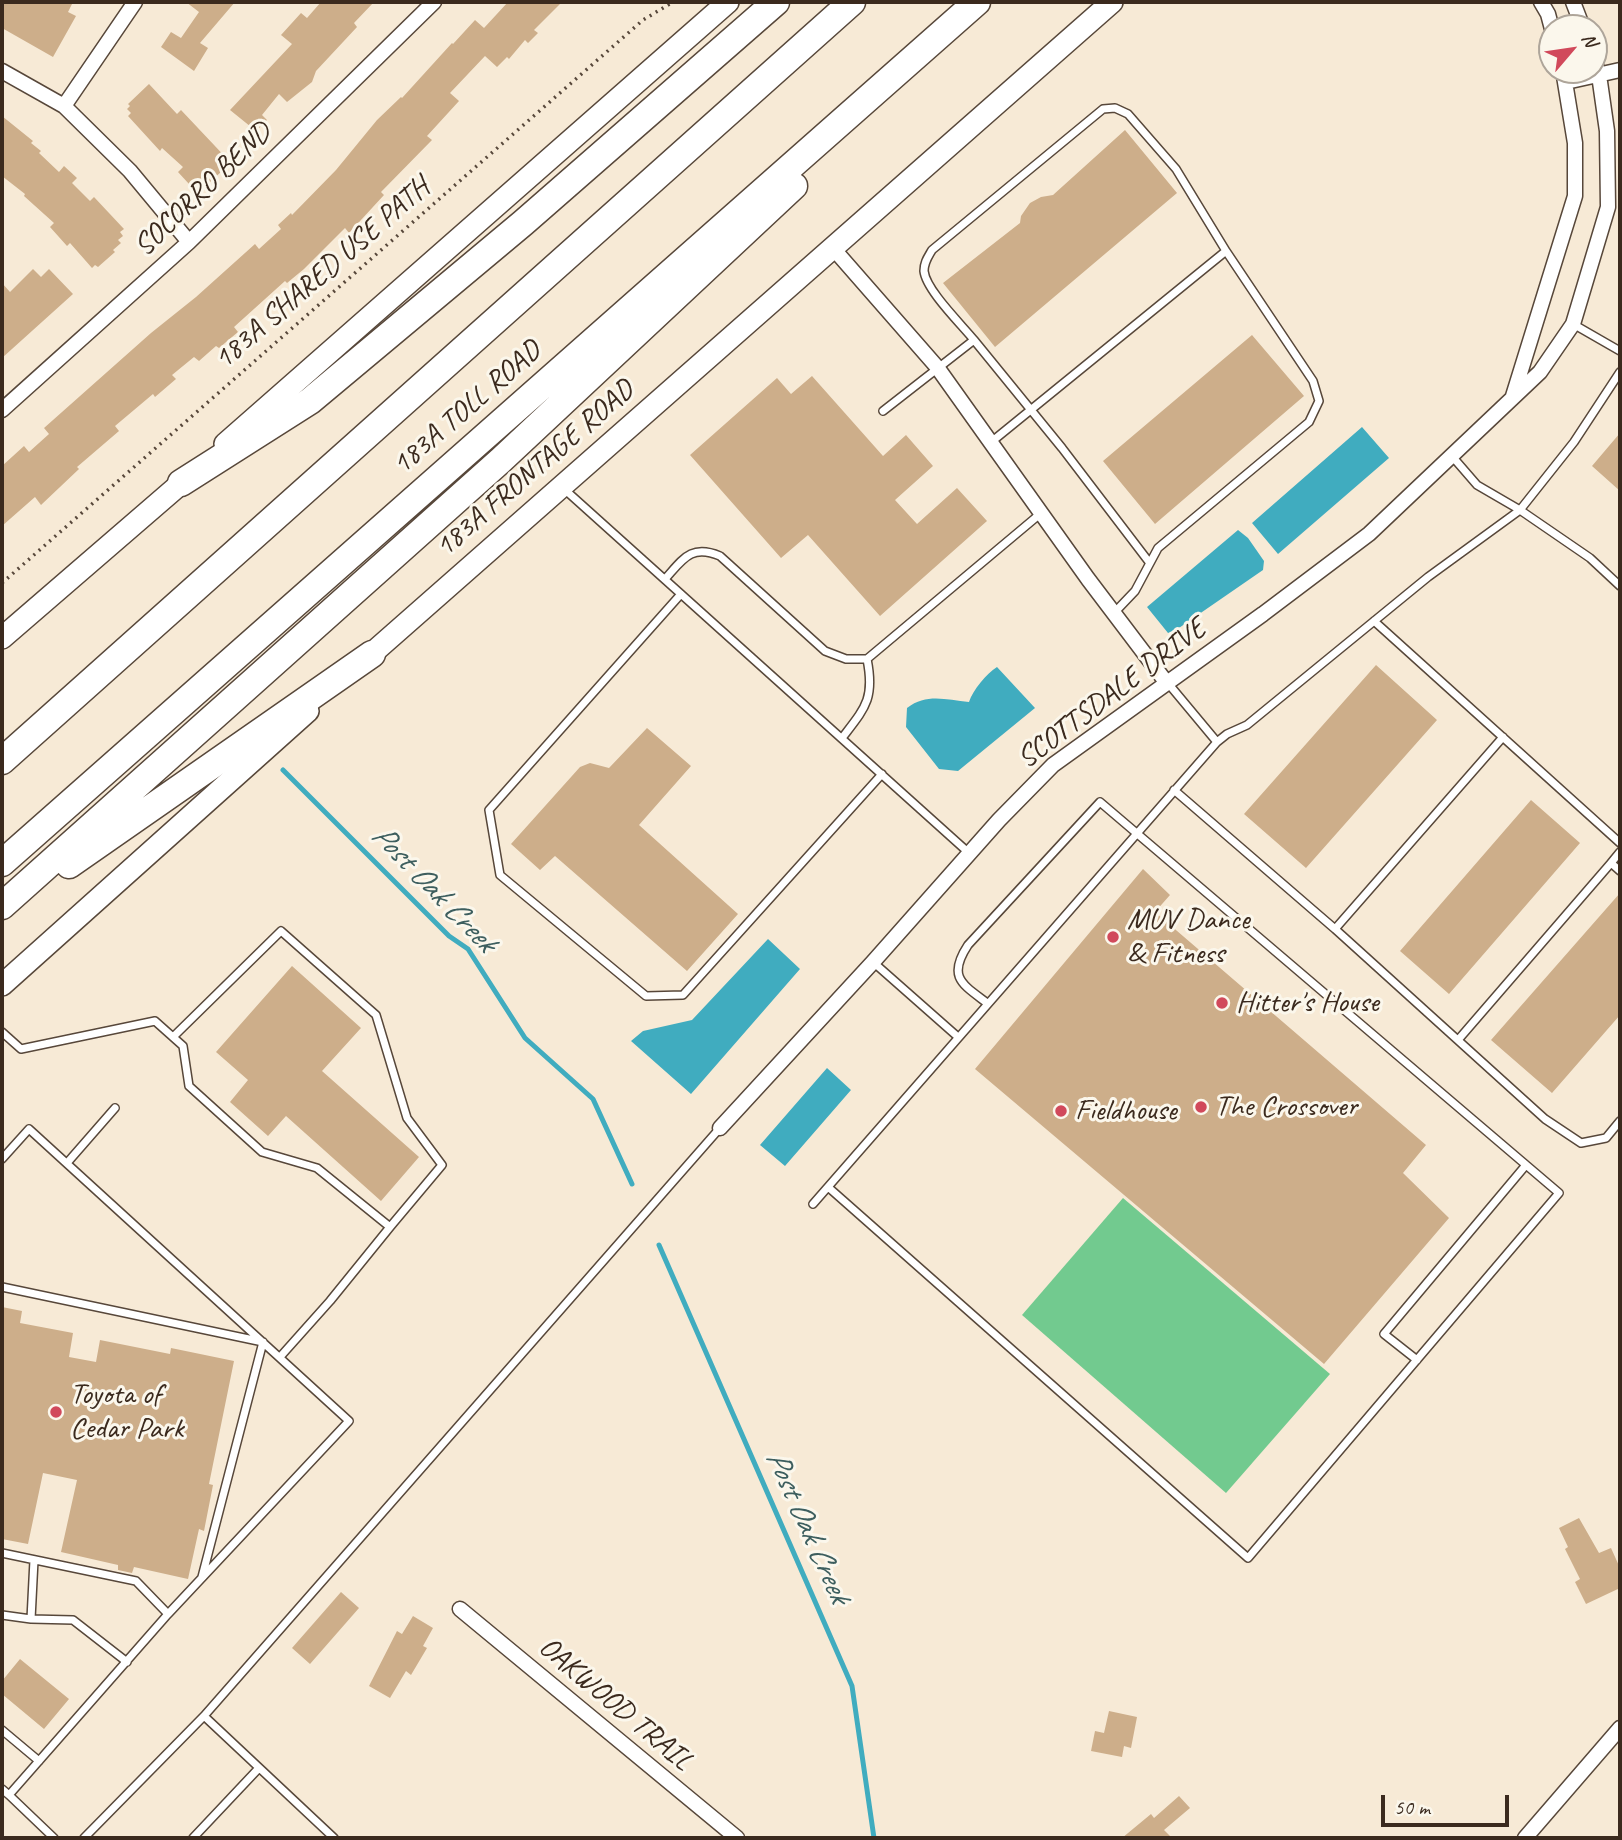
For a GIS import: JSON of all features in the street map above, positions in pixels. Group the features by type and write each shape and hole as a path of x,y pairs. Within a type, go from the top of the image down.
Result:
{"highway":[{"path":"181,483 310,401 523,223 776,2"},
{"name":"183A TOLL ROAD","path":"2,761 852,2"},
{"name":"183A TOLL ROAD","path":"2,863 977,2"},
{"path":"2,906 500,461 838,146 922,50"},
{"path":"2,913 372,653"}],"main road":[{"path":"2,638 728,2"},
{"name":"183A FRONTAGE ROAD","path":"2,985 372,653 1112,2"}],"street":[{"path":"64,106 135,2"},
{"name":"SOCORRO BEND","path":"2,410 190,242 433,2"},
{"path":"2,71 64,106 130,171 190,242"},
{"path":"1513,398 1575,196 1575,143 1566,84"},
{"name":"SCOTTSDALE DRIVE","path":"720,1128 969,853 1053,765 1264,614 1369,534 1540,372 1573,324 1608,207 1607,131 1600,84"},
{"path":"832,247 937,367 1040,513 1166,682"},
{"name":"OAKWOOD TRAIL","path":"460,1609 737,1838"},
{"path":"1525,1838 1620,1728"}],"lane":[{"path":"1114,612 1135,591 1158,548 1309,422 1319,401 1313,381 1226,251 1176,169 1128,114 1115,108 1103,109 932,250 926,260 924,273 933,290 1032,411 1149,562"},
{"path":"990,443 1226,251"},
{"path":"1573,324 1620,351"},
{"path":"883,411 974,340"},
{"path":"813,1204 1217,742 1247,725 1428,577 1520,510 1574,442 1620,372"},
{"path":"1451,455 1477,485 1520,510 1590,558 1620,586"},
{"path":"561,486 969,853"},
{"path":"665,579 687,554 705,550 712,552 720,556 825,651 846,659 867,659 1040,513"},
{"path":"681,594 489,810 500,875 646,996 683,995 882,774"},
{"path":"1374,621 1620,843"},
{"path":"842,738 866,706 871,680 867,659"},
{"path":"1166,682 1217,742"},
{"path":"1335,929 1503,737"},
{"path":"1174,790 1335,929 1545,1119 1581,1143 1606,1138 1620,1121"},
{"path":"828,1187 1248,1558 1559,1193 1100,802 958,959 958,973 965,986 987,1003"},
{"path":"1458,1040 1620,852"},
{"path":"1611,863 1620,871"},
{"path":"173,1037 281,931 376,1015 407,1118 442,1165 330,1301 280,1357"},
{"path":"873,962 958,1037"},
{"path":"2,1032 22,1049 155,1021 183,1046 188,1086 262,1152 317,1168 390,1227"},
{"path":"67,1163 115,1108"},
{"path":"84,1838 204,1716 720,1128"},
{"path":"2,1159 29,1129 349,1421 168,1614 9,1795"},
{"path":"1417,1360 1384,1334 1526,1165"},
{"path":"2,1287 263,1342"},
{"path":"201,1579 263,1342"},
{"path":"2,1553 136,1581 168,1614"},
{"path":"31,1619 34,1560"},
{"path":"2,1615 73,1620 127,1662"},
{"path":"204,1716 334,1838"},
{"path":"2,1730 39,1761"},
{"path":"193,1838 259,1768"},
{"path":"2,1788 54,1838"}],"path":[{"name":"183A SHARED USE PATH","path":"2,583 634,28 673,2"}],"green space":[{"path":"1123,1198 1330,1374 1226,1493 1022,1315"}],"water":[{"path":"1362,427 1389,458 1278,554 1252,523"},
{"path":"1238,530 1248,538 1264,561 1263,570 1168,633 1147,607"},
{"path":"997,667 1035,708 958,771 939,769 906,727 907,708 929,699 969,702 980,683"},
{"path":"768,939 800,969 691,1094 631,1041 643,1031 692,1020"},
{"path":"827,1068 851,1090 785,1166 760,1145"}],"building":[{"path":"2,2 73,2 68,12 76,16 53,57 2,28"},
{"path":"186,2 235,2 200,43 208,48 194,71 161,47 171,32 181,38 199,12"},
{"path":"321,2 374,2 354,23 357,27 316,71 312,82 287,102 279,94 262,115 267,120 256,131 230,110 292,44 281,35 301,13 307,18"},
{"path":"508,2 562,2 534,30 538,33 528,43 525,40 509,59 507,57 497,67 485,56 450,93 459,101 427,136 432,140 381,192 384,195 349,233 345,228 304,269 287,283 285,281 234,327 238,332 219,348 216,346 199,361 194,357 172,375 176,379 155,397 153,394 115,426 119,431 77,467 79,469 41,505 35,497 2,526 2,466 24,446 29,452 49,434 44,428 151,333 255,244 259,249 281,229 278,225 291,213 292,215 336,170 377,120 402,98 475,20 484,28"},
{"path":"149,84 177,114 181,110 231,163 201,190 193,181 189,184 178,172 183,167 162,148 160,151 128,116 131,113 127,109 130,106 128,104"},
{"path":"2,116 33,141 31,143 41,151 39,153 59,172 64,166 77,178 72,183 90,201 94,197 124,229 120,232 123,236 118,240 121,243 113,250 115,252 98,267 95,265 92,268 70,243 67,246 50,227 54,223 2,176"},
{"path":"1125,130 1177,193 995,347 943,283 1020,223 1021,216 1030,203 1053,195"},
{"path":"33,269 41,277 49,269 73,294 2,358 2,283 10,292"},
{"path":"1252,335 1304,396 1155,524 1103,461"},
{"path":"812,376 883,456 906,435 933,466 895,500 917,524 957,488 987,521 880,616 808,535 781,558 690,455 777,378 791,394"},
{"path":"1620,433 1620,491 1592,466"},
{"path":"1376,665 1437,720 1306,868 1244,814"},
{"path":"647,728 691,766 639,825 738,914 687,971 555,856 540,870 511,844 580,767 590,763 609,768"},
{"path":"1531,800 1580,843 1449,994 1400,951"},
{"name":"The Crossover","path":"1143,869 1170,895 1155,912 1426,1145 1403,1173 1449,1218 1324,1364 975,1069"},
{"path":"1620,893 1620,1015 1552,1093 1491,1040"},
{"path":"292,966 361,1028 322,1071 419,1157 381,1201 286,1116 268,1136 230,1102 248,1080 216,1052"},
{"path":"2,1307 22,1311 20,1323 73,1333 69,1357 96,1362 100,1340 170,1354 171,1348 234,1361 209,1484 213,1485 204,1531 199,1529 188,1579 134,1567 132,1573 118,1570 118,1565 61,1552 77,1480 43,1473 28,1544 2,1539"},
{"path":"1579,1518 1599,1553 1611,1548 1620,1568 1620,1588 1586,1604 1575,1582 1580,1579 1565,1549 1568,1547 1559,1528"},
{"path":"341,1592 359,1608 310,1664 292,1648"},
{"path":"413,1616 433,1628 423,1646 427,1648 411,1675 406,1671 390,1698 369,1686 397,1631 402,1634"},
{"path":"20,1659 69,1699 44,1729 2,1694 2,1681"},
{"path":"1109,1711 1137,1717 1131,1748 1124,1746 1122,1757 1091,1751 1095,1731 1104,1733"},
{"path":"1179,1796 1190,1808 1164,1830 1172,1838 1122,1838 1151,1814 1154,1818"}],"waterway":[{"name":"Post Oak Creek","path":"283,770 449,936 468,949 525,1038 593,1099 632,1184"},
{"name":"Post Oak Creek","path":"659,1245 852,1686 874,1838"}],"place":[{"name":"MUV Dance & Fitness","path":"1113,937"},
{"name":"Hitter's House","path":"1222,1003"},
{"name":"The Crossover","path":"1201,1107"},
{"name":"Fieldhouse","path":"1061,1111"},
{"name":"Toyota of Cedar Park","path":"56,1412"}]}
